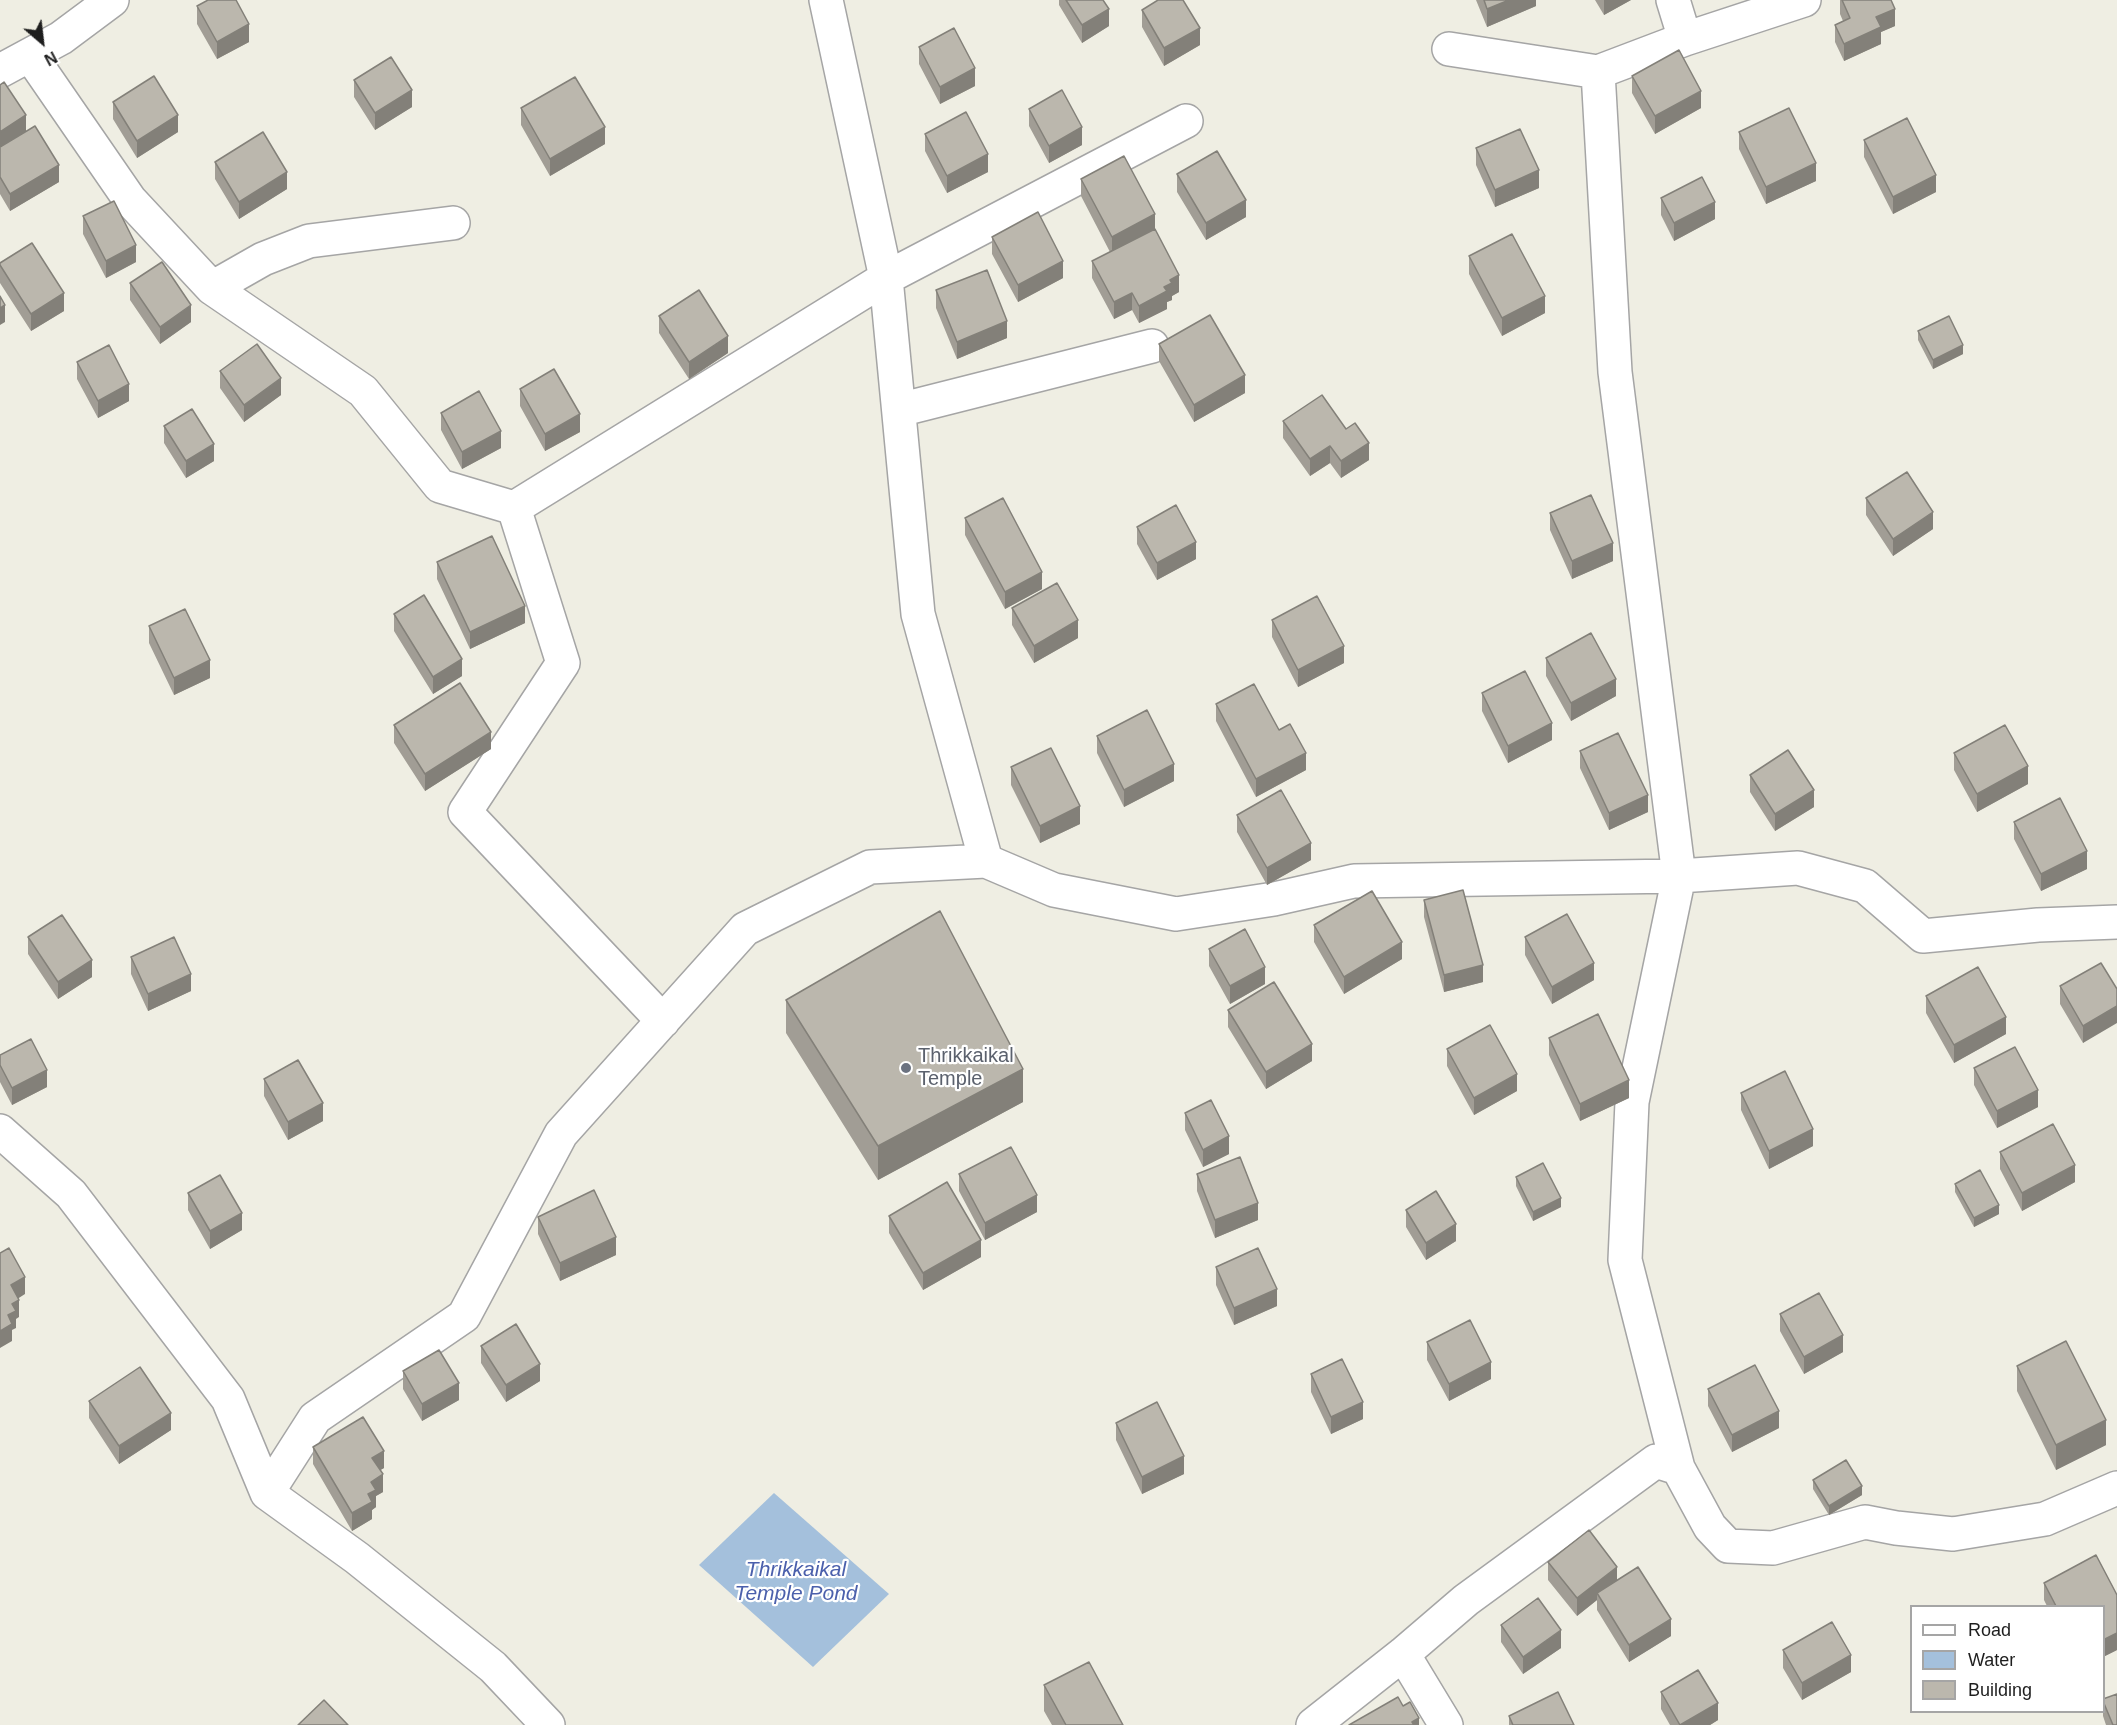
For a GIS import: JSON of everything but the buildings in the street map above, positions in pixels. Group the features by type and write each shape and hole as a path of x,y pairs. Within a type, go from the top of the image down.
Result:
{"street":[{"path":"0,71 61,38 112,0"},
{"path":"826,0 886,279 918,614 986,861"},
{"path":"1674,0 1685,39"},
{"path":"1449,49 1598,72 1685,39 1804,0"},
{"path":"30,55 130,200 212,288 363,391 440,486 514,508 886,279 1186,122"},
{"path":"1598,72 1615,372 1679,876 1632,1102 1625,1260 1678,1468 1710,1527 1728,1546 1773,1548 1865,1522 1953,1534 2045,1519 2117,1488"},
{"path":"212,288 263,259 309,241 453,223"},
{"path":"899,410 1152,346"},
{"path":"514,508 563,663 465,812 663,1021"},
{"path":"267,1493 315,1418 464,1316 561,1134 745,929 870,867 986,861 1054,890 1176,914 1275,899 1354,881 1679,876 1798,868 1866,886 1923,936 2038,925 2117,922"},
{"path":"0,1131 71,1194 228,1399 267,1493 357,1558 494,1667 548,1725"},
{"path":"1313,1725 1403,1654 1466,1600 1656,1461 1678,1468"},
{"path":"1403,1654 1446,1725"}],"water":[{"name":"Thrikkaikal Temple Pond","path":"774,1493 889,1594 813,1667 699,1565"}],"place":[{"name":"Thrikkaikal Temple","path":"906,1068"}]}
